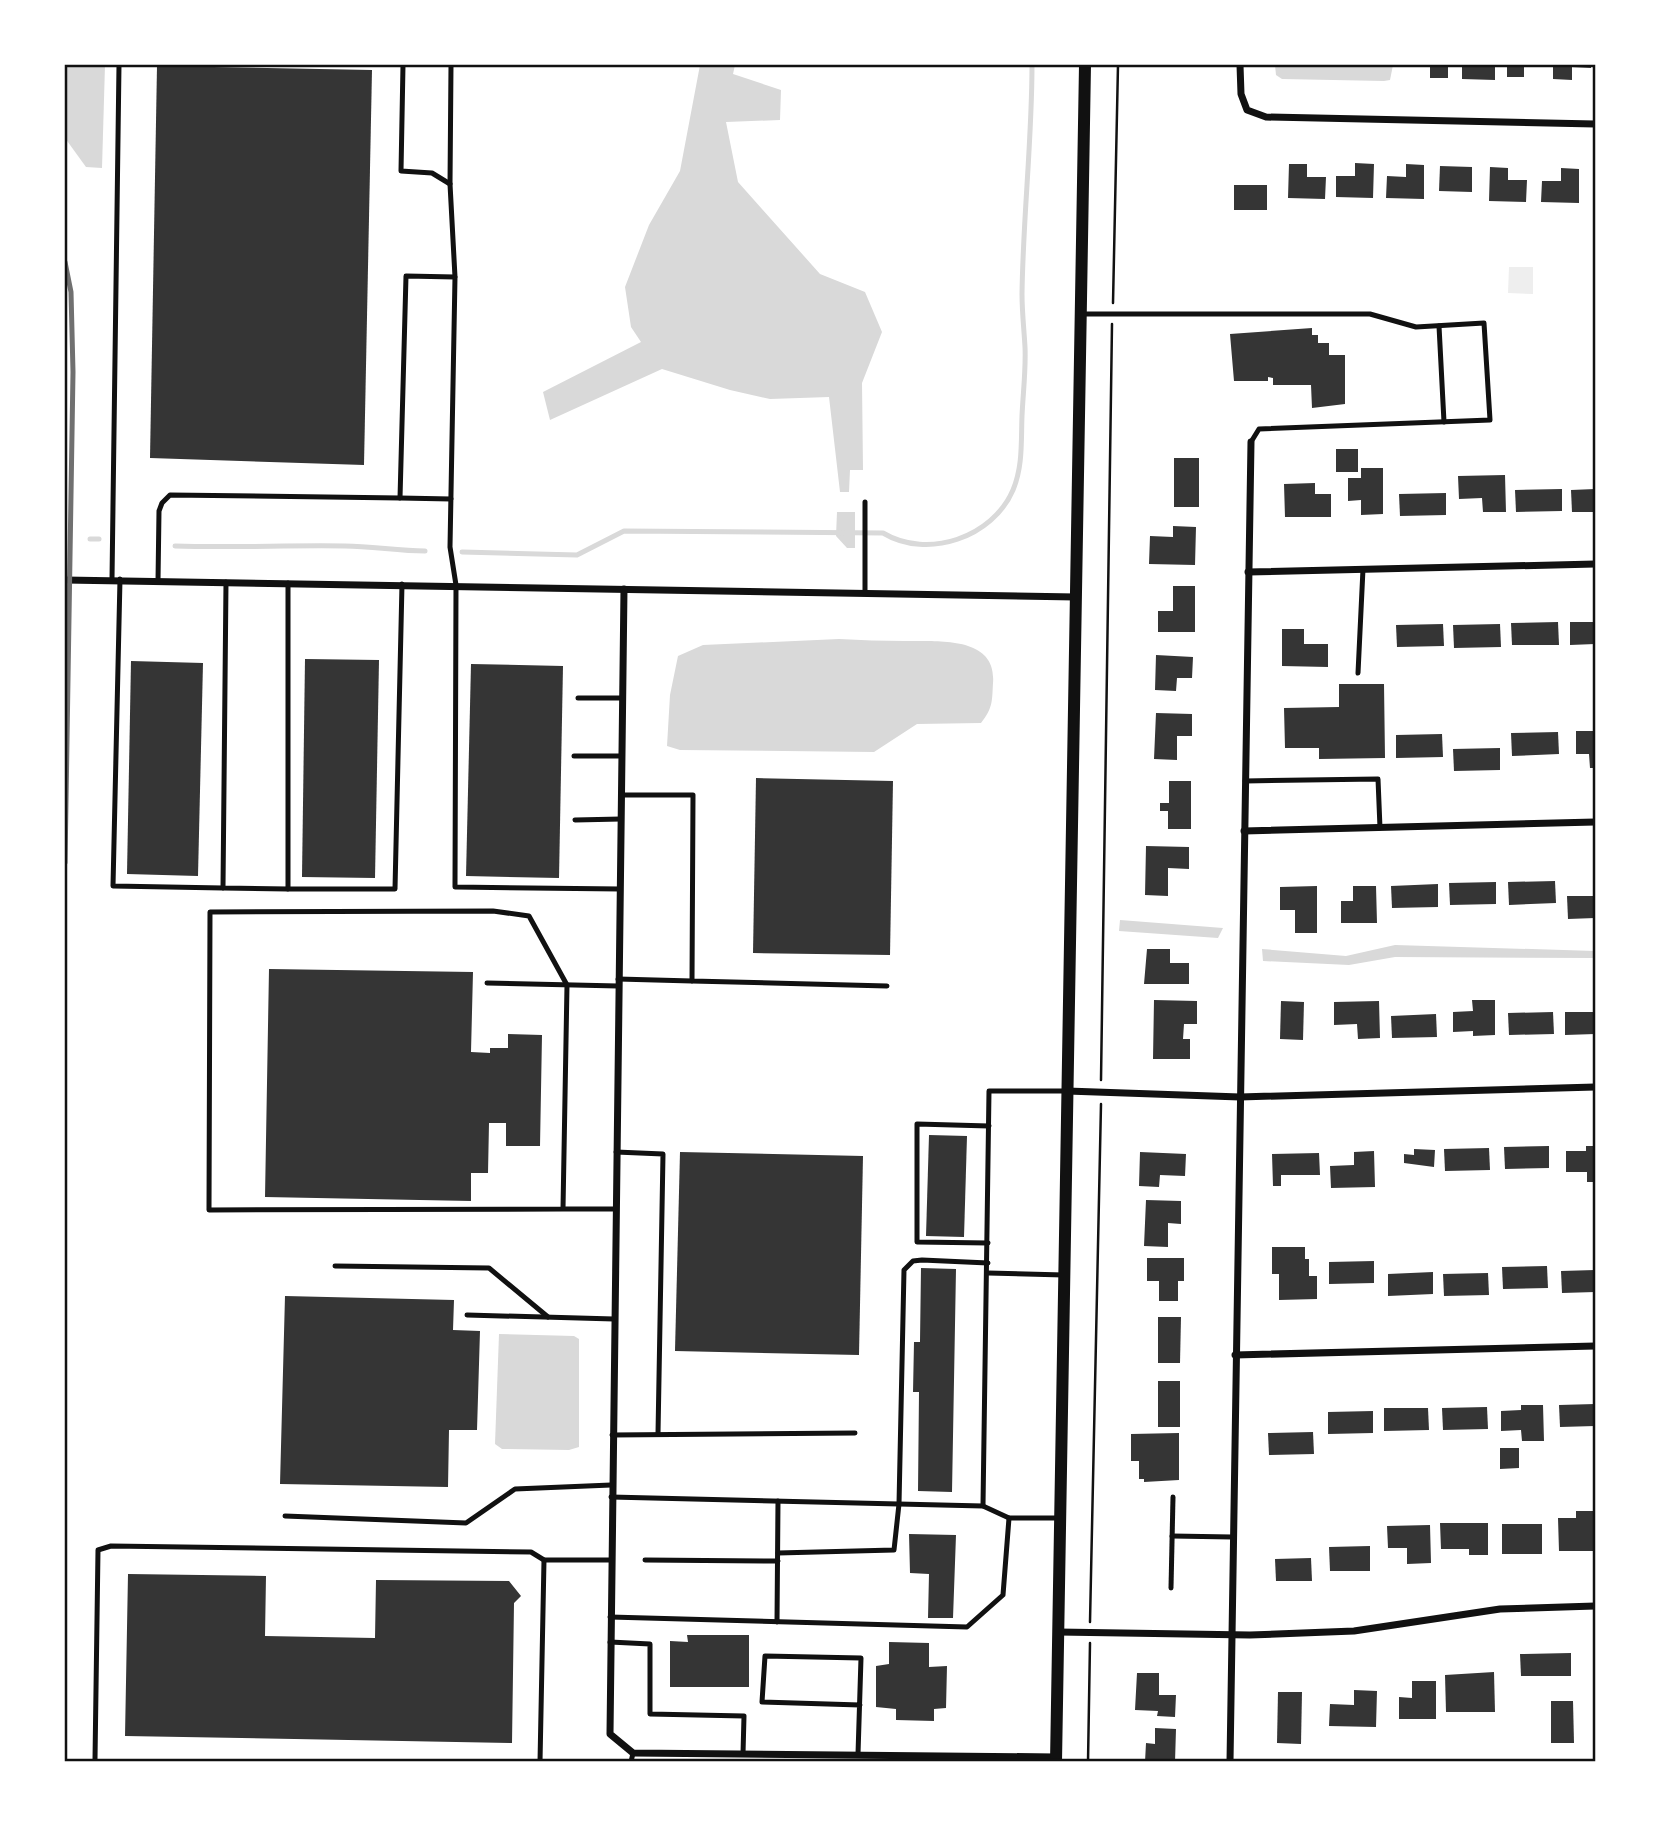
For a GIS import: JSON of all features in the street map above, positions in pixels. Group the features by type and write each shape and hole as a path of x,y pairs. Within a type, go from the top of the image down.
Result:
{"street":[{"path":"624,589 610,1734 633,1753 743,1754 762,1758 858,1754 1056,1760 1085,65"},
{"path":"1240,65 1241,94 1247,110 1266,117 1595,124"},
{"path":"1230,1762 1251,442"},
{"path":"1248,572 1595,564"},
{"path":"65,580 1076,597"},
{"path":"1244,831 1595,822"},
{"path":"1067,1091 1240,1097 1595,1087"},
{"path":"1236,1355 1595,1346"},
{"path":"1058,1632 1233,1635 1354,1631 1500,1609 1595,1606"}],"lane":[{"path":"119,65 113,886 395,889 402,584"},
{"path":"403,65 401,171 432,173 450,184"},
{"path":"451,65 450,184 455,276 450,547 456,586 455,887 620,889"},
{"path":"400,498 406,276 455,276"},
{"path":"1080,314 1370,314 1416,327 1484,323 1490,420 1259,429 1251,442"},
{"path":"1439,326 1444,422"},
{"path":"158,581 159,511 170,495 451,499"},
{"path":"865,502 865,593"},
{"path":"1358,673 1363,569"},
{"path":"223,888 226,582"},
{"path":"288,583 288,889"},
{"path":"578,698 622,698"},
{"path":"574,756 622,756"},
{"path":"1245,781 1378,779 1380,828"},
{"path":"621,795 693,795 692,981"},
{"path":"575,820 621,818"},
{"path":"563,1209 567,985 529,916 493,911 210,912 209,1210 615,1209"},
{"path":"487,983 567,985 692,981 887,986"},
{"path":"984,1506 989,1091 1067,1091"},
{"path":"988,1243 917,1242 917,1124 989,1126"},
{"path":"616,1152 663,1154 658,1434"},
{"path":"778,1553 894,1550 899,1504 904,1270 908,1265 922,1260 988,1263"},
{"path":"335,1266 489,1268 548,1317"},
{"path":"988,1273 1064,1275"},
{"path":"467,1315 614,1318"},
{"path":"612,1434 855,1433"},
{"path":"285,1516 466,1524 515,1489 611,1485"},
{"path":"611,1497 984,1506 1009,1518 1059,1518"},
{"path":"1171,1588 1173,1497"},
{"path":"777,1622 778,1501"},
{"path":"611,1617 967,1627 1003,1595 1009,1518"},
{"path":"1172,1536 1233,1537"},
{"path":"95,1759 98,1550 111,1546 531,1552 544,1560 611,1560"},
{"path":"540,1762 544,1560"},
{"path":"645,1560 778,1560"},
{"path":"610,1642 650,1644 650,1714 744,1716 743,1754"},
{"path":"858,1754 860,1705 861,1658 765,1656 762,1702 860,1705"},
{"path":"631,1762 633,1753"},
{"path":"694,1753 694,1762"}],"path":[{"path":"1114,291 1118,65"},
{"path":"1101,1067 1112,337"},
{"path":"1090,1614 1101,1114"},
{"path":"1088,1762 1090,1653"}],"shaded area":[{"path":"65,65 105,65 102,168 86,167 65,138"},
{"path":"700,65 735,65 733,74 781,90 780,120 726,122 738,182 820,274 865,292 882,332 862,383 863,470 850,470 849,492 840,492 829,397 770,399 662,369 550,420 543,392 641,342 631,327 625,287 649,225 680,171"},
{"path":"1275,65 1393,65 1390,80 1384,81 1282,79 1276,75"},
{"path":"1509,267 1533,267 1533,294 1508,293"},
{"path":"837,512 855,512 855,548 847,548 836,536"},
{"path":"839,639 947,642 975,649 985,656 992,667 992,695 988,713 981,723 917,724 874,752 680,750 667,746 670,695 678,656 703,645"},
{"path":"1120,920 1223,928 1218,938 1119,931"},
{"path":"1395,945 1595,951 1595,958 1395,957 1349,965 1263,961 1262,949 1346,956"},
{"path":"499,1334 574,1336 579,1339 579,1447 569,1450 502,1449 495,1444"}],"building":[{"path":"1430,65 1448,65 1448,78 1430,78"},
{"path":"1462,65 1495,65 1495,80 1462,79"},
{"path":"1507,65 1524,65 1524,77 1507,77"},
{"path":"1553,65 1591,65 1591,68 1572,67 1572,80 1553,79"},
{"path":"157,66 372,70 364,465 150,458"},
{"path":"1355,163 1374,164 1373,198 1336,197 1336,176 1355,176"},
{"path":"1289,164 1307,164 1307,177 1326,177 1325,199 1288,198"},
{"path":"1406,164 1424,165 1424,199 1386,198 1387,176 1406,177"},
{"path":"1440,166 1472,167 1472,192 1439,191"},
{"path":"1490,167 1508,168 1508,180 1527,180 1526,202 1489,201"},
{"path":"1561,168 1579,169 1579,203 1541,202 1542,181 1561,181"},
{"path":"1234,185 1267,185 1267,210 1234,210"},
{"path":"1312,328 1312,335 1318,335 1318,343 1329,343 1329,355 1345,355 1345,404 1312,408 1311,385 1273,385 1273,378 1268,377 1268,381 1234,381 1230,334"},
{"path":"1336,449 1358,449 1358,472 1336,472"},
{"path":"1174,458 1199,458 1199,507 1174,507"},
{"path":"1361,468 1383,468 1383,514 1361,515 1361,500 1348,501 1348,478 1361,478"},
{"path":"1505,475 1506,512 1483,512 1482,498 1459,499 1458,476"},
{"path":"1315,483 1315,494 1331,494 1331,517 1285,517 1284,484"},
{"path":"1562,489 1562,511 1516,512 1515,490"},
{"path":"1595,489 1595,512 1572,512 1571,490"},
{"path":"1446,493 1446,515 1400,516 1399,494"},
{"path":"1173,526 1196,527 1195,565 1149,564 1150,536 1173,537"},
{"path":"1173,586 1195,586 1195,632 1158,632 1158,611 1173,611"},
{"path":"1558,622 1559,645 1512,645 1511,623"},
{"path":"1570,622 1595,622 1595,644 1570,645"},
{"path":"1443,624 1444,646 1397,647 1396,625"},
{"path":"1500,624 1501,647 1454,648 1453,625"},
{"path":"1282,629 1304,629 1304,644 1328,644 1328,667 1282,666"},
{"path":"1156,655 1193,657 1192,678 1177,678 1176,691 1155,690"},
{"path":"305,659 379,660 375,878 302,877"},
{"path":"131,661 203,663 198,876 127,874"},
{"path":"471,664 563,666 559,878 466,876"},
{"path":"1339,684 1384,684 1385,758 1319,759 1319,748 1285,748 1284,708 1339,707"},
{"path":"1156,713 1192,714 1192,736 1177,736 1177,760 1154,759"},
{"path":"1576,731 1595,731 1595,768 1590,768 1589,754 1576,754"},
{"path":"1558,732 1559,754 1512,756 1511,733"},
{"path":"1442,734 1443,757 1396,758 1396,735"},
{"path":"1500,748 1500,770 1454,771 1453,749"},
{"path":"756,778 893,781 890,955 753,953"},
{"path":"1169,781 1191,781 1191,829 1168,829 1168,811 1160,811 1160,803 1169,803"},
{"path":"1146,846 1189,847 1189,869 1168,868 1168,896 1145,895"},
{"path":"1555,881 1556,903 1509,905 1508,882"},
{"path":"1496,882 1496,904 1450,905 1449,883"},
{"path":"1438,884 1438,907 1392,908 1391,886"},
{"path":"1317,886 1317,933 1295,933 1295,910 1280,910 1280,887"},
{"path":"1353,886 1376,886 1377,923 1341,923 1341,901 1353,901"},
{"path":"1567,896 1595,896 1595,918 1568,919"},
{"path":"1147,949 1170,949 1170,963 1189,963 1189,984 1144,984"},
{"path":"269,969 473,972 471,1052 490,1053 490,1048 508,1048 508,1034 542,1035 540,1146 506,1146 506,1123 489,1123 488,1173 471,1173 471,1201 265,1197"},
{"path":"1154,1000 1197,1001 1197,1024 1184,1024 1183,1039 1190,1039 1190,1059 1153,1059"},
{"path":"1472,1000 1495,1000 1495,1035 1473,1036 1473,1031 1453,1032 1453,1012 1473,1011"},
{"path":"1281,1001 1304,1002 1303,1040 1280,1039"},
{"path":"1379,1001 1380,1038 1358,1039 1357,1024 1334,1025 1334,1002"},
{"path":"1553,1012 1554,1034 1509,1035 1508,1013"},
{"path":"1565,1012 1595,1012 1595,1034 1565,1035"},
{"path":"1436,1014 1437,1037 1392,1038 1391,1016"},
{"path":"929,1135 967,1136 964,1237 926,1236"},
{"path":"1549,1146 1549,1168 1505,1169 1504,1147"},
{"path":"1586,1146 1595,1146 1595,1182 1587,1182 1587,1172 1566,1172 1566,1151 1586,1151"},
{"path":"1489,1148 1490,1170 1445,1171 1444,1149"},
{"path":"1414,1149 1435,1150 1434,1167 1404,1163 1404,1154 1414,1155"},
{"path":"1374,1151 1375,1187 1331,1188 1330,1166 1354,1165 1354,1152"},
{"path":"680,1152 863,1156 859,1355 675,1351"},
{"path":"1140,1152 1186,1154 1185,1176 1160,1175 1159,1187 1139,1186"},
{"path":"1319,1153 1320,1175 1281,1175 1281,1186 1273,1186 1272,1154"},
{"path":"1146,1200 1181,1201 1181,1224 1168,1223 1168,1247 1144,1246"},
{"path":"1272,1247 1305,1247 1305,1259 1309,1259 1309,1276 1317,1276 1317,1299 1279,1300 1279,1274 1272,1274"},
{"path":"1147,1258 1184,1258 1184,1281 1178,1281 1178,1301 1159,1301 1159,1281 1147,1281"},
{"path":"1374,1261 1374,1283 1329,1284 1329,1262"},
{"path":"1547,1266 1548,1288 1503,1289 1502,1267"},
{"path":"921,1268 956,1269 952,1492 918,1491 919,1392 913,1392 914,1342 920,1342"},
{"path":"1595,1270 1595,1292 1562,1293 1561,1271"},
{"path":"1433,1272 1433,1294 1388,1296 1388,1274"},
{"path":"1488,1273 1489,1295 1444,1296 1443,1274"},
{"path":"285,1296 454,1300 453,1330 480,1331 477,1430 449,1430 448,1487 280,1484"},
{"path":"1158,1317 1181,1317 1180,1363 1158,1363"},
{"path":"1158,1381 1180,1381 1180,1427 1158,1427"},
{"path":"1595,1404 1595,1426 1560,1427 1559,1405"},
{"path":"1521,1405 1543,1405 1544,1441 1522,1441 1521,1430 1501,1431 1501,1411 1521,1410"},
{"path":"1487,1407 1488,1429 1443,1430 1442,1408"},
{"path":"1384,1408 1428,1408 1429,1430 1384,1431"},
{"path":"1373,1411 1373,1433 1328,1434 1328,1412"},
{"path":"1313,1432 1314,1454 1269,1455 1268,1433"},
{"path":"1179,1433 1179,1480 1144,1482 1144,1479 1139,1479 1139,1461 1131,1461 1131,1434"},
{"path":"1500,1448 1519,1448 1519,1468 1500,1469"},
{"path":"1576,1511 1595,1511 1595,1551 1559,1551 1558,1518 1576,1518"},
{"path":"1440,1523 1488,1523 1488,1555 1469,1555 1469,1549 1441,1549"},
{"path":"1502,1524 1542,1524 1542,1554 1502,1554"},
{"path":"1430,1525 1431,1563 1407,1564 1407,1548 1388,1548 1387,1526"},
{"path":"909,1534 956,1535 953,1618 928,1618 929,1574 910,1573"},
{"path":"1370,1546 1370,1571 1330,1571 1329,1547"},
{"path":"1311,1558 1312,1581 1276,1581 1275,1559"},
{"path":"128,1574 266,1576 265,1636 375,1638 376,1580 509,1581 521,1596 514,1603 512,1743 125,1736"},
{"path":"687,1635 749,1635 749,1687 670,1687 670,1641 688,1642"},
{"path":"889,1642 929,1643 929,1667 947,1666 946,1708 934,1709 934,1721 896,1720 896,1709 876,1707 876,1666 889,1664"},
{"path":"1571,1653 1571,1676 1521,1676 1520,1654"},
{"path":"1494,1672 1495,1712 1446,1712 1445,1675"},
{"path":"1137,1673 1159,1673 1159,1695 1176,1695 1175,1717 1157,1716 1158,1711 1135,1710"},
{"path":"1412,1681 1436,1681 1436,1719 1399,1719 1399,1697 1412,1698"},
{"path":"1354,1690 1377,1691 1376,1727 1329,1726 1330,1704 1354,1705"},
{"path":"1278,1692 1302,1692 1301,1744 1277,1743"},
{"path":"1551,1701 1573,1701 1574,1743 1551,1743"},
{"path":"1155,1728 1176,1729 1175,1762 1145,1762 1146,1743 1155,1744"}],"waterway":[{"path":"462,552 577,555 624,531 883,533 901,541 939,544 975,531 991,520 1004,506 1013,490 1021,453 1025,356 1023,265 1032,65"},
{"path":"90,539 99,539"},
{"path":"175,546 345,546 425,551"}],"railway":[{"path":"65,262 71,292 73,372 65,863"}]}
